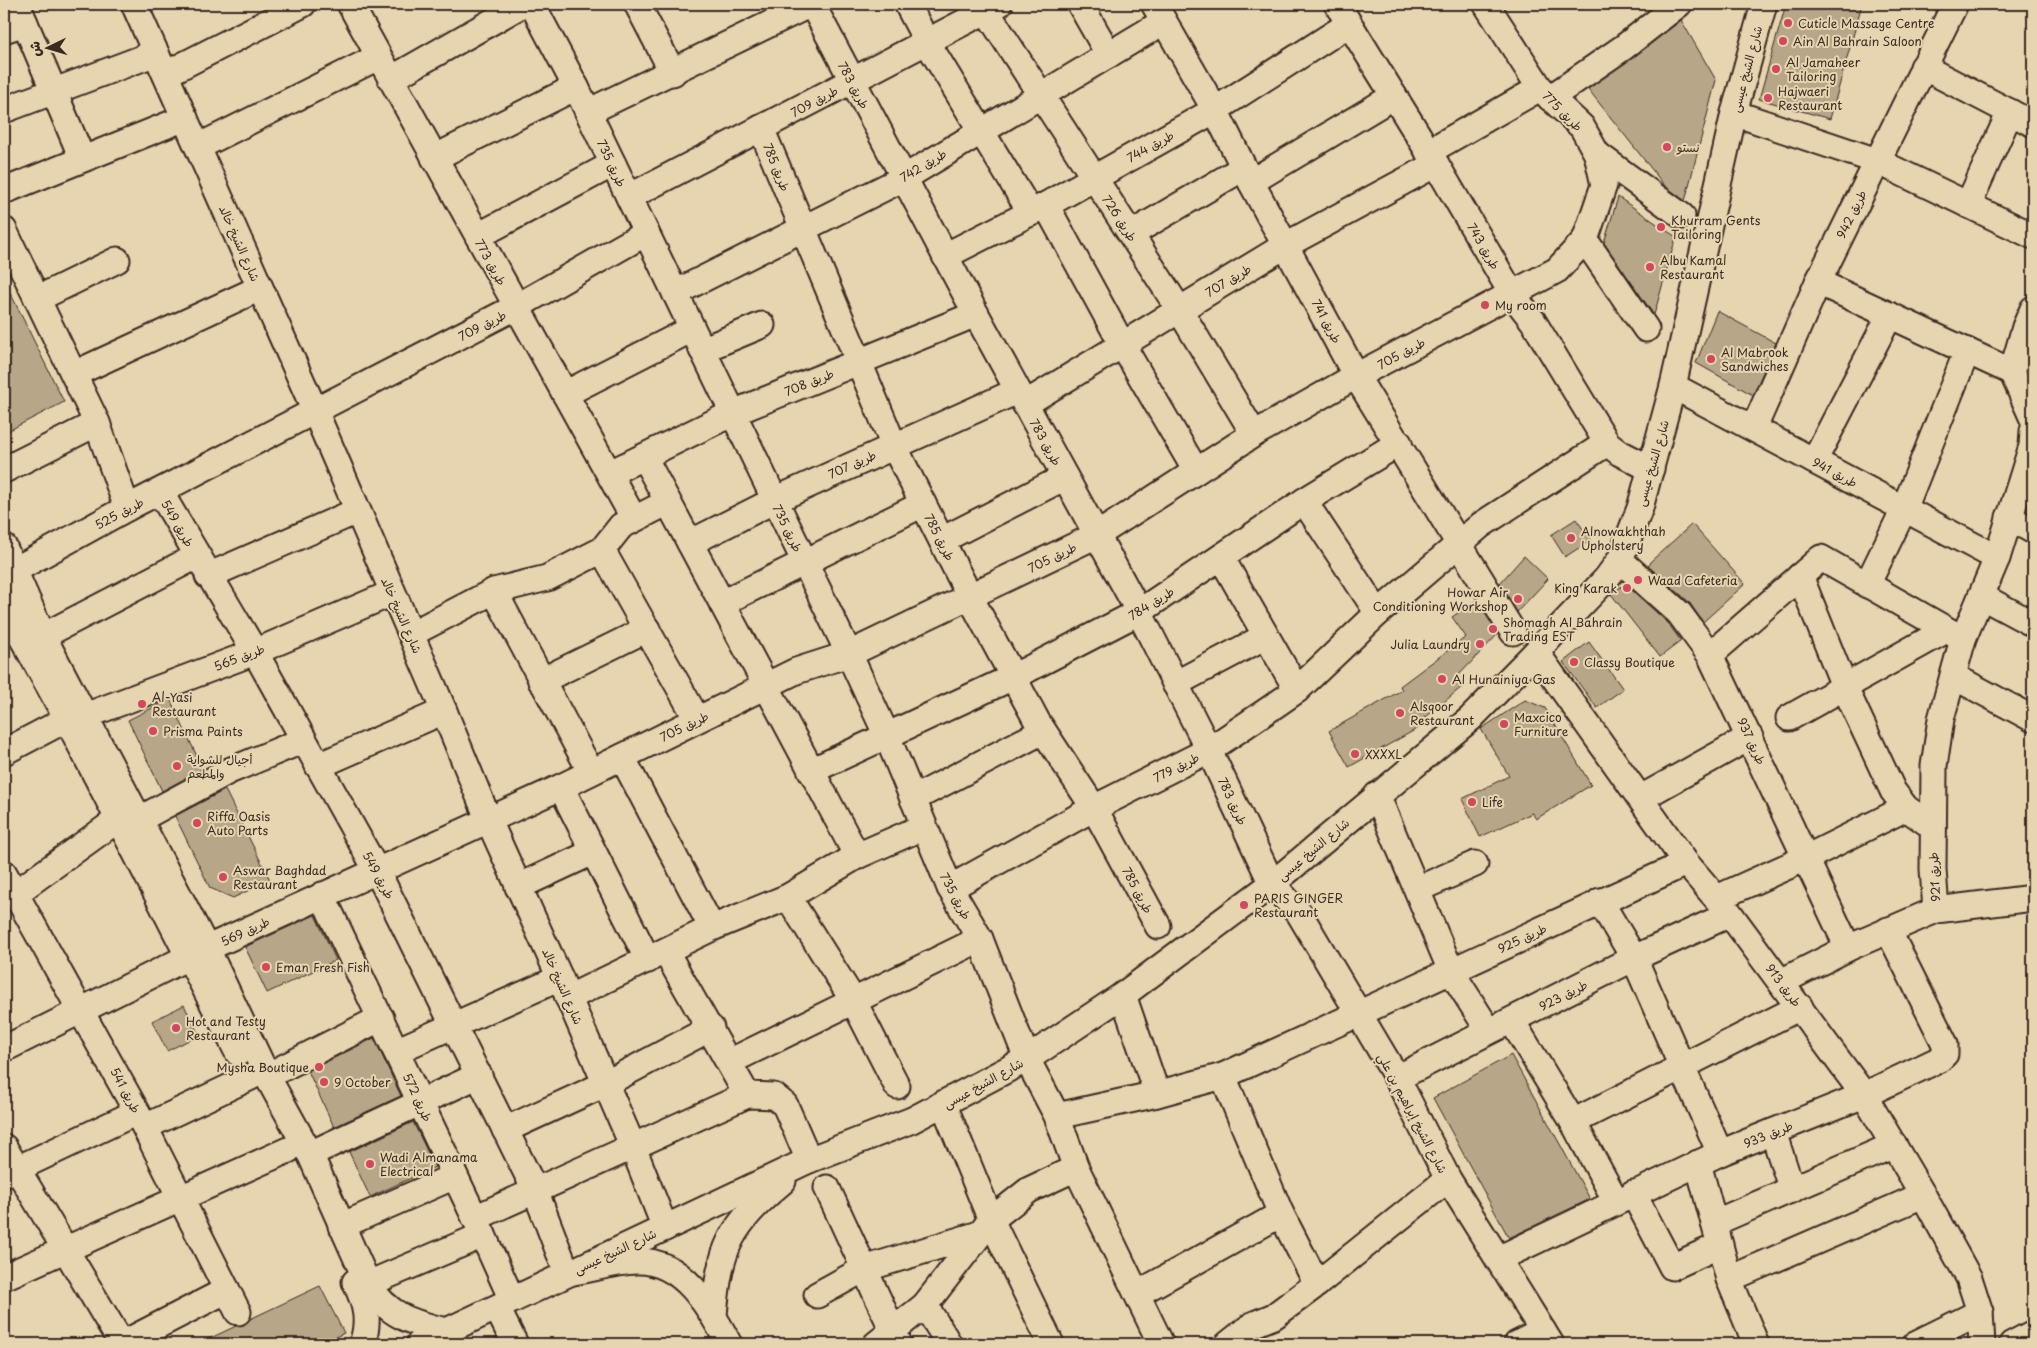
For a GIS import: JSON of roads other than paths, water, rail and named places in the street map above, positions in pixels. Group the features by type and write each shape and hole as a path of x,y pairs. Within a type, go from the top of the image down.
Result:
{"street":[{"name":"شارع الشيخ خالد","path":"134,4 315,411 444,711 489,821 564,988 665,1228"},
{"path":"4,110 54,92 161,64 302,4"},
{"name":"طريق 773","path":"350,4 634,519"},
{"path":"391,79 523,4"},
{"name":"طريق 735","path":"532,4 576,87 849,654 950,888 980,938 1027,1059 1057,1116 1076,1168 1161,1344"},
{"path":"637,4 673,73"},
{"path":"588,112 673,73 812,4"},
{"name":"طريق 783","path":"812,4 1021,398 1139,612 1209,750 1272,884"},
{"path":"906,4 982,131 1038,209 1123,346 1196,471"},
{"path":"1080,4 1109,55"},
{"name":"طريق 775","path":"1486,4 1545,93 1582,127 1597,154 1604,184 1585,240"},
{"name":"طريق 707","path":"690,544 775,500 894,446 1021,398 1123,346 1179,309 1286,245 1624,47 1679,4"},
{"name":"شارع الشيخ عيسى","path":"419,1344 456,1333 505,1304 567,1273 809,1160 912,1120 944,1105 1027,1059 1124,995 1272,884 1470,719 1606,579 1620,560 1640,508 1673,386 1734,114 1764,4"},
{"name":"طريق 942","path":"1754,428 1818,282 1955,4"},
{"name":"طريق 709","path":"629,197 927,42 989,6"},
{"name":"طريق 726","path":"989,6 1041,97 1179,309 1254,434"},
{"name":"طريق 742","path":"675,293 904,178 1109,55 1158,13"},
{"name":"طريق 741","path":"1158,13 1215,110 1247,175 1356,376 1399,443 1458,544 1513,632"},
{"name":"طريق 744","path":"945,256 1038,209 1215,110 1343,14"},
{"name":"طريق 743","path":"1343,14 1432,158 1512,294 1533,321 1607,443 1620,453 1651,469"},
{"path":"15,19 54,92 82,158"},
{"path":"198,147 378,57"},
{"path":"1923,67 2033,124"},
{"path":"434,158 576,87"},
{"path":"1131,234 1247,175 1394,96"},
{"path":"1968,205 2010,112"},
{"path":"1734,114 1877,161 2033,236"},
{"path":"4,191 185,118"},
{"name":"طريق 785","path":"761,128 894,446 970,597 1013,677 1043,731 1094,808 1158,926"},
{"path":"1597,154 1682,216"},
{"path":"478,236 613,164"},
{"name":"طريق 709","path":"315,411 516,307 646,233"},
{"path":"1585,240 1646,329"},
{"name":"طريق 705","path":"489,821 796,671 849,654 1096,535 1254,434 1356,376 1557,270 1585,240"},
{"path":"7,246 37,299 74,374 96,423 127,508"},
{"path":"37,299 116,260"},
{"path":"1818,282 2012,372"},
{"path":"74,374 260,288"},
{"path":"2033,309 2025,327 2012,372 2033,419"},
{"name":"طريق 708","path":"610,473 733,413 976,314"},
{"path":"1814,461 1890,316"},
{"path":"565,394 697,339 762,325"},
{"path":"1867,585 1904,509 1967,351"},
{"name":"طريق 941","path":"1673,386 1997,558"},
{"name":"طريق 525","path":"10,573 127,508 315,411"},
{"path":"4,470 96,423"},
{"name":"طريق 921","path":"1781,982 1848,948 1936,910 1933,827 1934,766 1941,719 1953,676 1955,634 1980,596 1997,558 2032,446 2033,431"},
{"name":"طريق 784","path":"886,736 1013,677 1139,612 1304,501 1399,443"},
{"name":"طريق 779","path":"950,888 1094,808 1209,750 1297,690 1378,613 1481,525 1607,443"},
{"path":"644,457 765,686 858,856"},
{"path":"942,540 1065,477"},
{"name":"طريق 549","path":"160,492 255,652 377,871 536,1190 567,1273"},
{"path":"1304,501 1378,613"},
{"path":"411,634 494,591 547,578 602,550 621,526 668,502"},
{"path":"722,603 923,504"},
{"path":"43,636 203,566 357,511"},
{"path":"2009,517 2033,531"},
{"path":"4,547 10,573 43,636 76,717 259,1077 341,1226 368,1284 377,1299 413,1324 456,1333"},
{"path":"602,550 697,719"},
{"path":"1221,557 1297,690"},
{"path":"1710,654 1821,558 1955,634"},
{"name":"طريق 937","path":"1620,560 1680,613 1710,654 1848,948"},
{"path":"1800,576 1844,686 1893,791 1906,808 1933,827"},
{"path":"494,591 591,772"},
{"name":"طريق 565","path":"4,752 76,717 255,652 392,593"},
{"path":"1980,596 2033,624"},
{"path":"4,605 76,717"},
{"path":"541,681 647,629"},
{"path":"1789,718 1844,686 1955,634"},
{"path":"1175,684 1266,636"},
{"name":"طريق 913","path":"1536,652 1686,863 1723,906 1864,1095 1969,1278 1980,1312 1982,1344"},
{"path":"1953,676 2033,719"},
{"path":"318,766 444,711"},
{"path":"913,799 1043,731"},
{"path":"811,771 886,736"},
{"path":"1641,798 1750,737"},
{"path":"10,883 128,820 229,771 304,740"},
{"path":"622,756 712,928"},
{"path":"561,787 593,852 657,956 711,1028 747,1095"},
{"path":"1377,795 1451,971 1488,1032"},
{"name":"طريق 923","path":"1397,1078 1634,958 1806,858 1906,808"},
{"name":"طريق 569","path":"4,1049 197,953 489,821"},
{"path":"396,1051 454,1026 657,956 712,928 788,897 858,856 923,827"},
{"path":"518,887 593,852"},
{"name":"طريق 925","path":"1057,1116 1157,1094 1223,1076 1686,863"},
{"path":"1418,889 1475,864"},
{"name":"طريق 541","path":"10,883 82,1009 233,1301 122,1344"},
{"name":"شارع الشيخ إبراهيم بن علي","path":"1272,884 1299,913 1397,1078 1448,1179 1547,1338"},
{"name":"طريق 572","path":"322,895 479,1226 505,1304 515,1344"},
{"path":"788,897 853,1000 897,1086"},
{"path":"1936,910 2033,898"},
{"path":"1600,901 1634,958 1683,1066 1709,1158 1717,1234 1729,1279 1756,1344"},
{"name":"طريق 933","path":"1498,1259 1624,1197 1709,1158 1864,1095 1940,1059 1945,1054 1945,1044 1888,930"},
{"path":"729,1062 980,938"},
{"path":"1124,995 1157,1094"},
{"path":"1572,1122 1800,1007"},
{"path":"11,1172 141,1120 259,1077 381,1018"},
{"path":"1512,1021 1572,1122 1672,1267 1717,1234 1792,1190 1894,1145"},
{"path":"505,1130 605,1084 711,1028"},
{"path":"4,1277 181,1198 299,1152 420,1102 479,1075"},
{"path":"1223,1076 1281,1214 1316,1284"},
{"path":"368,1284 479,1226 536,1190 747,1095 774,1096 784,1105 809,1160 753,1206 732,1235 718,1274 714,1315"},
{"path":"944,1105 985,1227 1051,1344"},
{"path":"1773,1132 1792,1190"},
{"path":"4,1147 11,1172 65,1250 122,1344"},
{"path":"299,1152 361,1294 367,1313 367,1330 362,1344"},
{"path":"827,1188 864,1269 889,1340 925,1305 985,1227 1029,1190 1076,1168"},
{"path":"341,1226 456,1176"},
{"path":"1228,1344 1252,1325 1274,1316 1448,1179"},
{"path":"1729,1279 1923,1195"},
{"path":"1137,1294 1281,1214"},
{"path":"817,1295 864,1269 985,1227"},
{"path":"567,1273 635,1261 654,1262 669,1269 694,1289 714,1315 729,1344"},
{"path":"925,1305 948,1344"},
{"path":"1916,1344 1980,1312"},
{"path":"2012,1344 2033,1333"},
{"path":"1517,1344 1547,1338"}],"place":[{"name":"Cuticle Massage Centre","path":"1788,23"},
{"name":"Ain Al Bahrain Saloon","path":"1783,41"},
{"name":"Al Jamaheer Tailoring","path":"1776,69"},
{"name":"Hajwaeri Restaurant","path":"1768,98"},
{"name":"نستو","path":"1667,147"},
{"name":"Khurram Gents Tailoring","path":"1661,227"},
{"name":"Albu Kamal Restaurant","path":"1650,267"},
{"name":"My room","path":"1485,305"},
{"name":"Al Mabrook Sandwiches","path":"1711,359"},
{"name":"Alnowakhthah Upholstery","path":"1571,538"},
{"name":"Waad Cafeteria","path":"1638,580"},
{"name":"King Karak","path":"1627,588"},
{"name":"Howar Air Conditioning Workshop","path":"1518,599"},
{"name":"Shomagh Al Bahrain Trading EST","path":"1493,629"},
{"name":"Julia Laundry","path":"1480,644"},
{"name":"Classy Boutique","path":"1574,662"},
{"name":"Al Hunainiya Gas","path":"1442,679"},
{"name":"Al-Yasi Restaurant","path":"142,704"},
{"name":"Alsqoor Restaurant","path":"1400,713"},
{"name":"Maxcico Furniture","path":"1504,724"},
{"name":"Prisma Paints","path":"153,731"},
{"name":"XXXXL","path":"1355,754"},
{"name":"أجيال للشواية والمطعم","path":"177,766"},
{"name":"Life","path":"1472,802"},
{"name":"Riffa Oasis Auto Parts","path":"197,823"},
{"name":"Aswar Baghdad Restaurant","path":"223,877"},
{"name":"PARIS GINGER Restaurant","path":"1244,905"},
{"name":"Eman Fresh Fish","path":"266,967"},
{"name":"Hot and Testy Restaurant","path":"176,1028"},
{"name":"Mysha Boutique","path":"319,1067"},
{"name":"9 October","path":"324,1082"},
{"name":"Wadi Almanama Electrical","path":"370,1164"}]}
